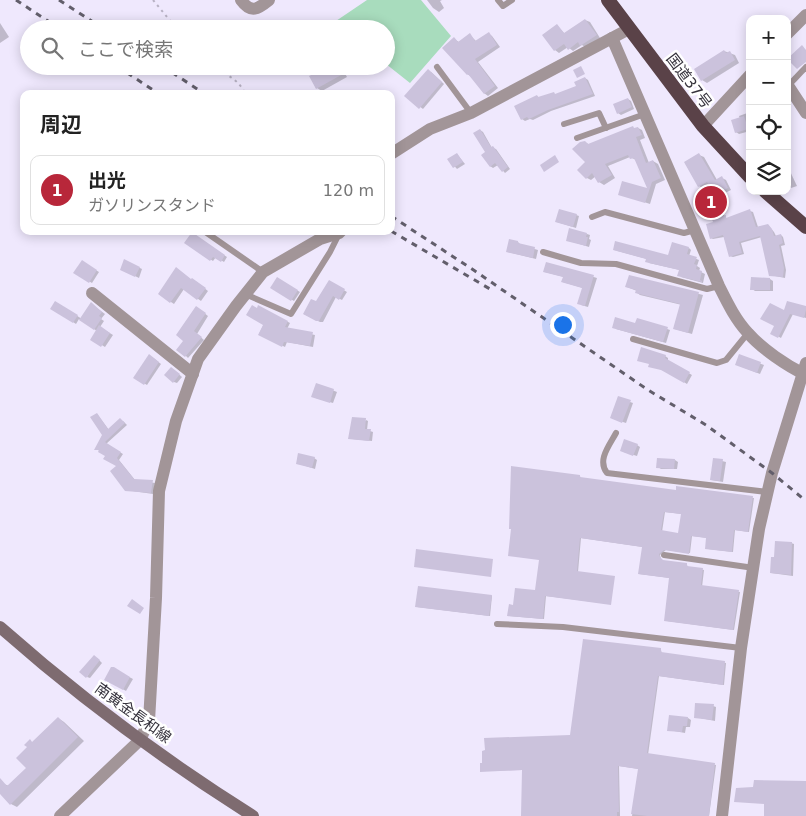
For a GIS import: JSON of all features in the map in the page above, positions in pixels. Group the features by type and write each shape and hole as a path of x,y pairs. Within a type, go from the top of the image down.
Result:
{"highway":[{"name":"国道37号","path":"608,0 702,126 746,173"},
{"path":"769,195 806,227"}],"main road":[{"name":"南黄金長和線","path":"0,628 48,670 140,740 253,816"}],"street":[{"path":"241,0 246,7 252,9 260,7 269,0"},
{"path":"791,30 806,14"},
{"path":"395,151 430,129 472,113 629,29"},
{"path":"612,38 732,312 748,334 775,356 805,370 767,492 759,529 742,648 722,816"},
{"path":"702,126 746,78"},
{"path":"791,90 806,113"},
{"path":"60,816 140,740 149,721 156,598 159,491 176,421 198,359 263,272 320,239 331,235"},
{"path":"92,293 193,374"}],"lane":[{"path":"498,0 503,6 512,0"},
{"path":"437,67 472,113"},
{"path":"791,82 806,67"},
{"path":"564,124 599,113 606,128"},
{"path":"578,138 646,114"},
{"path":"592,217 605,212 684,233 695,230"},
{"path":"210,235 263,272"},
{"path":"245,294 291,314 338,235"},
{"path":"543,252 581,263 616,264 707,289 719,286"},
{"path":"633,339 717,363 726,360 748,334"},
{"path":"616,434 602,460 602,467 606,473 767,492"},
{"path":"664,555 754,568"},
{"path":"497,624 563,626 742,648"}],"path":[{"path":"153,0 170,20"},
{"path":"226,75 243,90"}],"green space":[{"path":"367,0 421,0 451,36 410,83 395,71 395,20 337,20"}],"building":[{"path":"585,19 597,35 580,46 578,42 568,50 564,44 554,51 542,35 557,24 564,33"},
{"path":"489,32 497,45 475,59 495,86 484,94 468,74 442,48 454,37 458,42 470,33 475,41"},
{"path":"802,45 806,50 806,62 797,69 791,63 791,55"},
{"path":"724,50 726,53 730,51 735,60 701,81 694,69"},
{"path":"581,66 585,74 577,78 573,70"},
{"path":"428,69 442,82 419,109 404,96"},
{"path":"311,75 341,75 316,89 309,76"},
{"path":"585,77 593,94 529,119 527,117 521,120 514,106 537,95 538,97 554,92 555,94 576,86 574,82"},
{"path":"628,98 632,107 617,114 613,104"},
{"path":"744,116 746,130 735,133 731,120"},
{"path":"633,126 634,128 638,127 642,135 636,137 646,163 653,160 661,178 652,182 645,203 618,195 622,181 647,188 634,158 630,159 628,155 605,164 612,175 598,183 592,173 586,179 577,170 585,162 572,149 580,142 585,141 588,144"},
{"path":"480,129 491,147 493,146 508,167 502,172 495,163 490,167 481,155 485,152 473,133"},
{"path":"457,153 463,162 453,168 447,159"},
{"path":"699,153 715,180 722,176 728,188 714,195 707,182 698,187 684,162"},
{"path":"555,155 559,162 544,172 540,165"},
{"path":"719,204 723,216 726,215 726,218 750,209 756,227 768,224 774,236 781,234 783,243 779,245 784,268 783,277 769,276 760,236 739,242 742,253 729,257 723,235 710,239 706,224 713,222 708,208"},
{"path":"559,209 577,214 573,227 555,222"},
{"path":"569,228 587,233 586,246 566,241"},
{"path":"190,235 196,235 225,255 221,262 213,257 210,261 184,243"},
{"path":"509,239 535,247 533,258 506,252"},
{"path":"615,241 668,255 672,242 689,247 687,254 697,257 694,264 697,265 696,269 702,271 700,280 702,282 677,276 679,270 645,262 646,259 613,250"},
{"path":"124,259 140,267 135,277 120,270"},
{"path":"82,260 97,270 89,283 73,273"},
{"path":"546,262 594,275 585,306 577,304 582,288 561,282 563,277 543,272"},
{"path":"176,267 206,288 197,300 181,288 170,303 158,294"},
{"path":"629,275 699,292 688,333 673,329 680,304 635,293 636,290 625,287"},
{"path":"277,277 298,290 291,301 270,288"},
{"path":"751,277 770,278 770,290 750,290"},
{"path":"329,280 345,289 339,300 333,296 319,321 316,321 303,314 311,299 316,301"},
{"path":"55,301 78,315 73,323 50,309"},
{"path":"787,301 806,306 806,310 804,318 790,314 778,338 770,334 774,326 760,319 770,303 784,310"},
{"path":"91,302 102,312 99,316 102,318 94,330 79,320"},
{"path":"252,305 257,308 258,305 288,321 285,327 313,332 310,346 284,342 282,347 258,335 263,325 246,315"},
{"path":"196,306 206,313 194,331 202,337 185,357 176,350 183,341 176,335"},
{"path":"615,317 635,323 637,318 668,327 663,342 612,328"},
{"path":"99,325 110,333 101,347 90,340"},
{"path":"641,347 666,355 665,358 690,372 684,383 661,370 648,367 649,364 637,361"},
{"path":"149,354 159,362 144,385 133,378"},
{"path":"739,354 761,362 757,373 735,365"},
{"path":"171,367 180,374 173,383 164,375"},
{"path":"316,383 334,389 330,403 311,397"},
{"path":"618,396 631,400 622,423 610,418"},
{"path":"97,413 108,429 120,418 125,423 105,442 121,452 117,458 134,479 153,480 151,493 125,491 110,471 116,466 103,459 105,456 98,452 99,450 94,450 102,435 90,417"},
{"path":"352,417 366,418 365,429 371,429 369,441 348,439"},
{"path":"624,439 638,444 633,456 620,451"},
{"path":"298,453 315,457 312,468 296,464"},
{"path":"657,458 675,459 674,469 656,468"},
{"path":"713,458 723,459 720,481 710,480"},
{"path":"511,466 676,490 676,486 753,496 748,532 734,530 732,552 705,549 706,538 691,536 689,554 664,550 659,554 663,560 687,563 687,566 703,568 701,585 739,590 733,630 664,621 669,578 638,574 642,547 580,538 577,571 615,576 611,605 545,596 543,619 507,616 509,604 513,605 515,588 535,590 539,560 508,556 511,529 509,529","holes":["664,512 681,514 678,533 661,530"]},
{"path":"775,541 792,542 791,575 770,573"},
{"path":"416,549 493,559 491,577 414,567"},
{"path":"418,586 492,595 489,616 415,607"},
{"path":"132,599 144,608 140,614 127,606"},
{"path":"583,639 661,648 661,652 725,661 723,685 658,676 647,753 715,763 709,816 647,816 631,814 638,769 618,766 619,812 617,812 617,816 521,816 522,770 480,772 482,751 485,750 484,738 570,735"},
{"path":"94,655 100,660 86,678 79,672"},
{"path":"111,667 130,677 123,690 104,680"},
{"path":"695,703 714,704 712,720 694,718"},
{"path":"669,715 688,717 687,726 683,726 682,732 667,731"},
{"path":"58,717 78,737 10,805 0,794 0,778 7,786 26,768 16,758 27,747 24,745 30,739 32,742"},
{"path":"754,780 806,781 806,816 764,816 764,804 734,802 736,788 753,787"}],"railway":[{"path":"16,0 46,20"},
{"path":"59,0 90,20"},
{"path":"130,75 153,90"},
{"path":"176,75 199,90"},
{"path":"395,219 648,390 706,425 772,473 806,501"},
{"path":"395,233 490,289"}],"place":[{"name":"出光","path":"711,202"}]}
